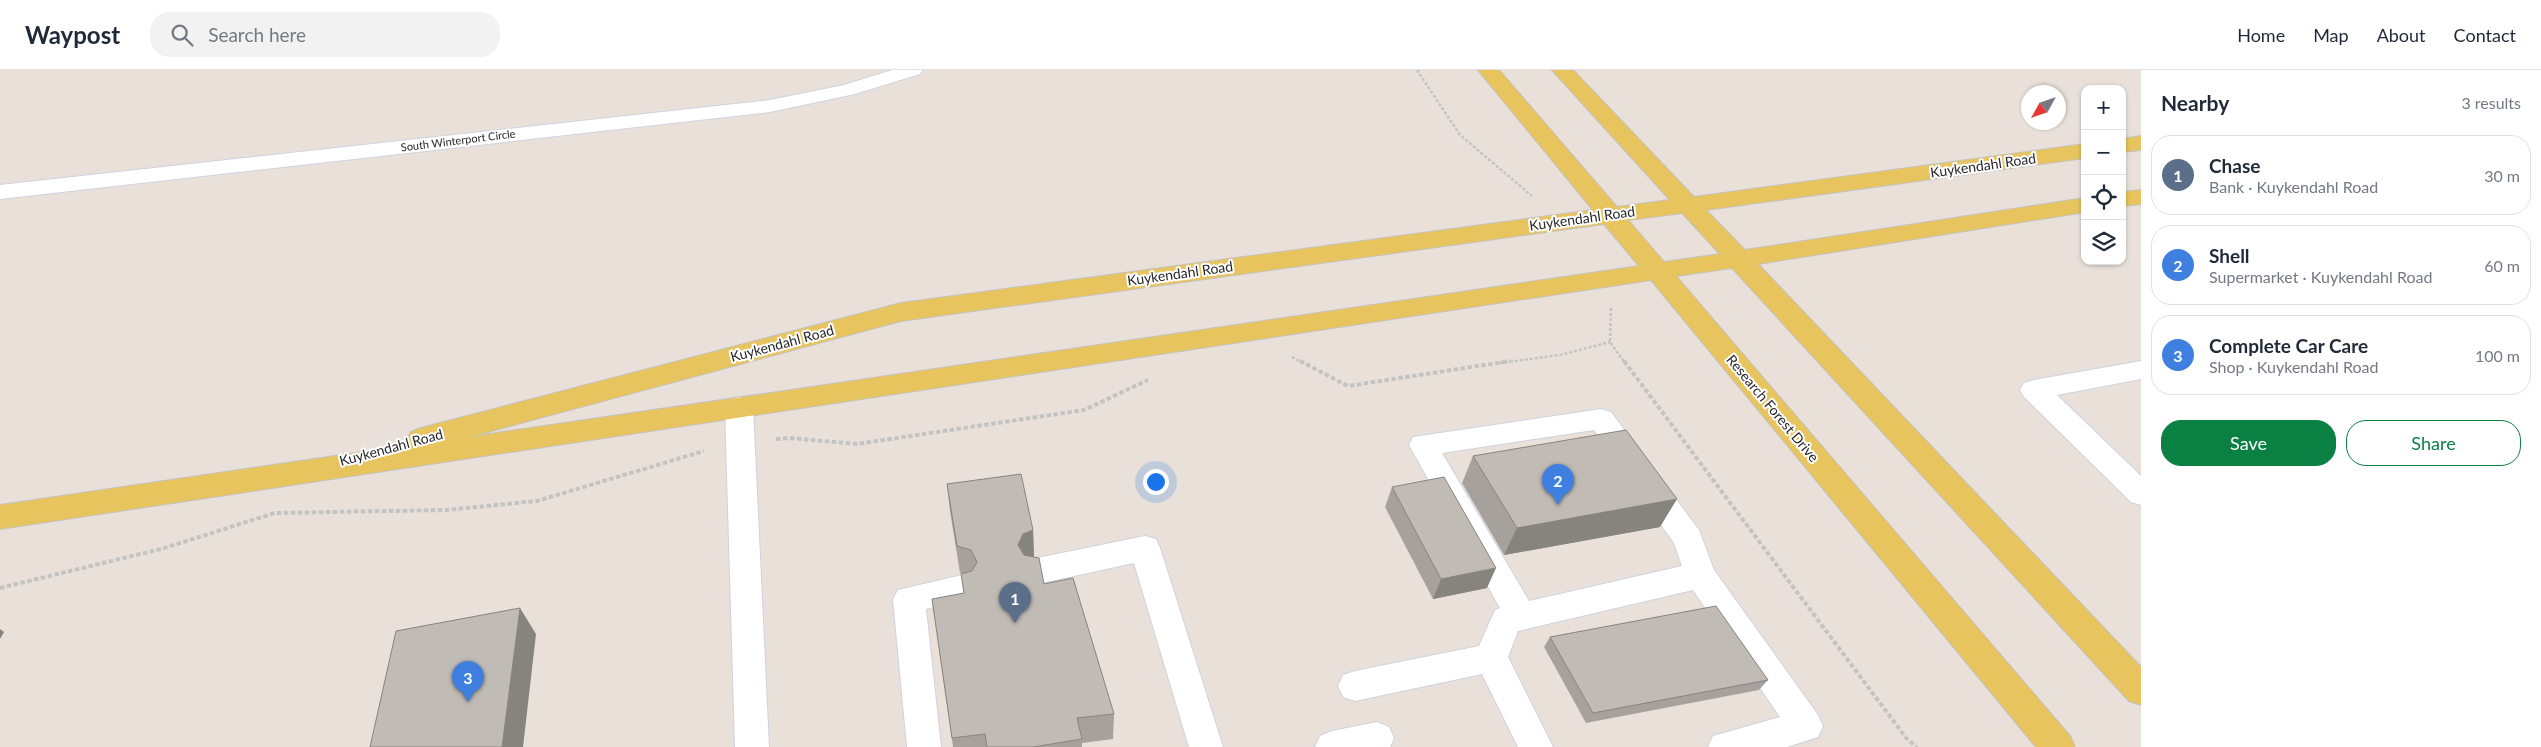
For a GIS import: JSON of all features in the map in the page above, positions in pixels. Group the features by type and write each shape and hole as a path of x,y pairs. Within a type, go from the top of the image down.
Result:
{"main road":[{"name":"Research Forest Drive","path":"1488,70 2058,747"},
{"path":"1562,70 2141,690"},
{"name":"Kuykendahl Road","path":"292,474 900,312 1608,214 2081,152"},
{"path":"2126,199 2141,196"},
{"name":"Kuykendahl Road","path":"0,517 1657,270 1740,260 2081,206"}],"street":[{"name":"South Winterport Circle","path":"0,192 770,106 848,90 913,70"},
{"path":"2141,370 2034,390 2141,494"},
{"path":"739,407 752,747"},
{"path":"1521,616 1423,445 1601,418 1688,539 1700,575 1806,726 1746,745"},
{"path":"1037,572 1145,548 1206,747"},
{"path":"1536,747 1491,658 1506,620 1700,575"},
{"path":"924,747 909,599 962,588"},
{"path":"1355,686 1491,658"},
{"path":"1332,747 1377,738"}],"path":[{"path":"1417,70 1460,135 1562,221"},
{"path":"1613,277 1610,342 1907,739 1917,747"},
{"path":"1283,358 1292,357 1348,386 1560,355 1610,342"},
{"path":"0,588 161,549 275,513 446,510 537,501 718,446 790,438 857,444 1084,410 1150,379"}],"building":[{"path":"1626,430 1677,499 1517,528 1473,456"},
{"path":"1021,474 1033,530 1023,534 1018,545 1024,555 1039,558 1044,584 1073,578 1114,714 1077,718 1082,739 1033,747 987,747 985,734 952,738 932,599 964,593 961,574 972,571 977,562 971,550 957,546 947,484"},
{"path":"1444,477 1496,568 1441,579 1392,487"},
{"path":"1716,606 1768,680 1593,713 1550,637"},
{"path":"520,608 502,747 370,747 396,631"}],"place":[{"name":"Shell","path":"1558,505"},
{"name":"Chase","path":"1015,623"},
{"name":"Complete Car Care","path":"468,702"}]}
